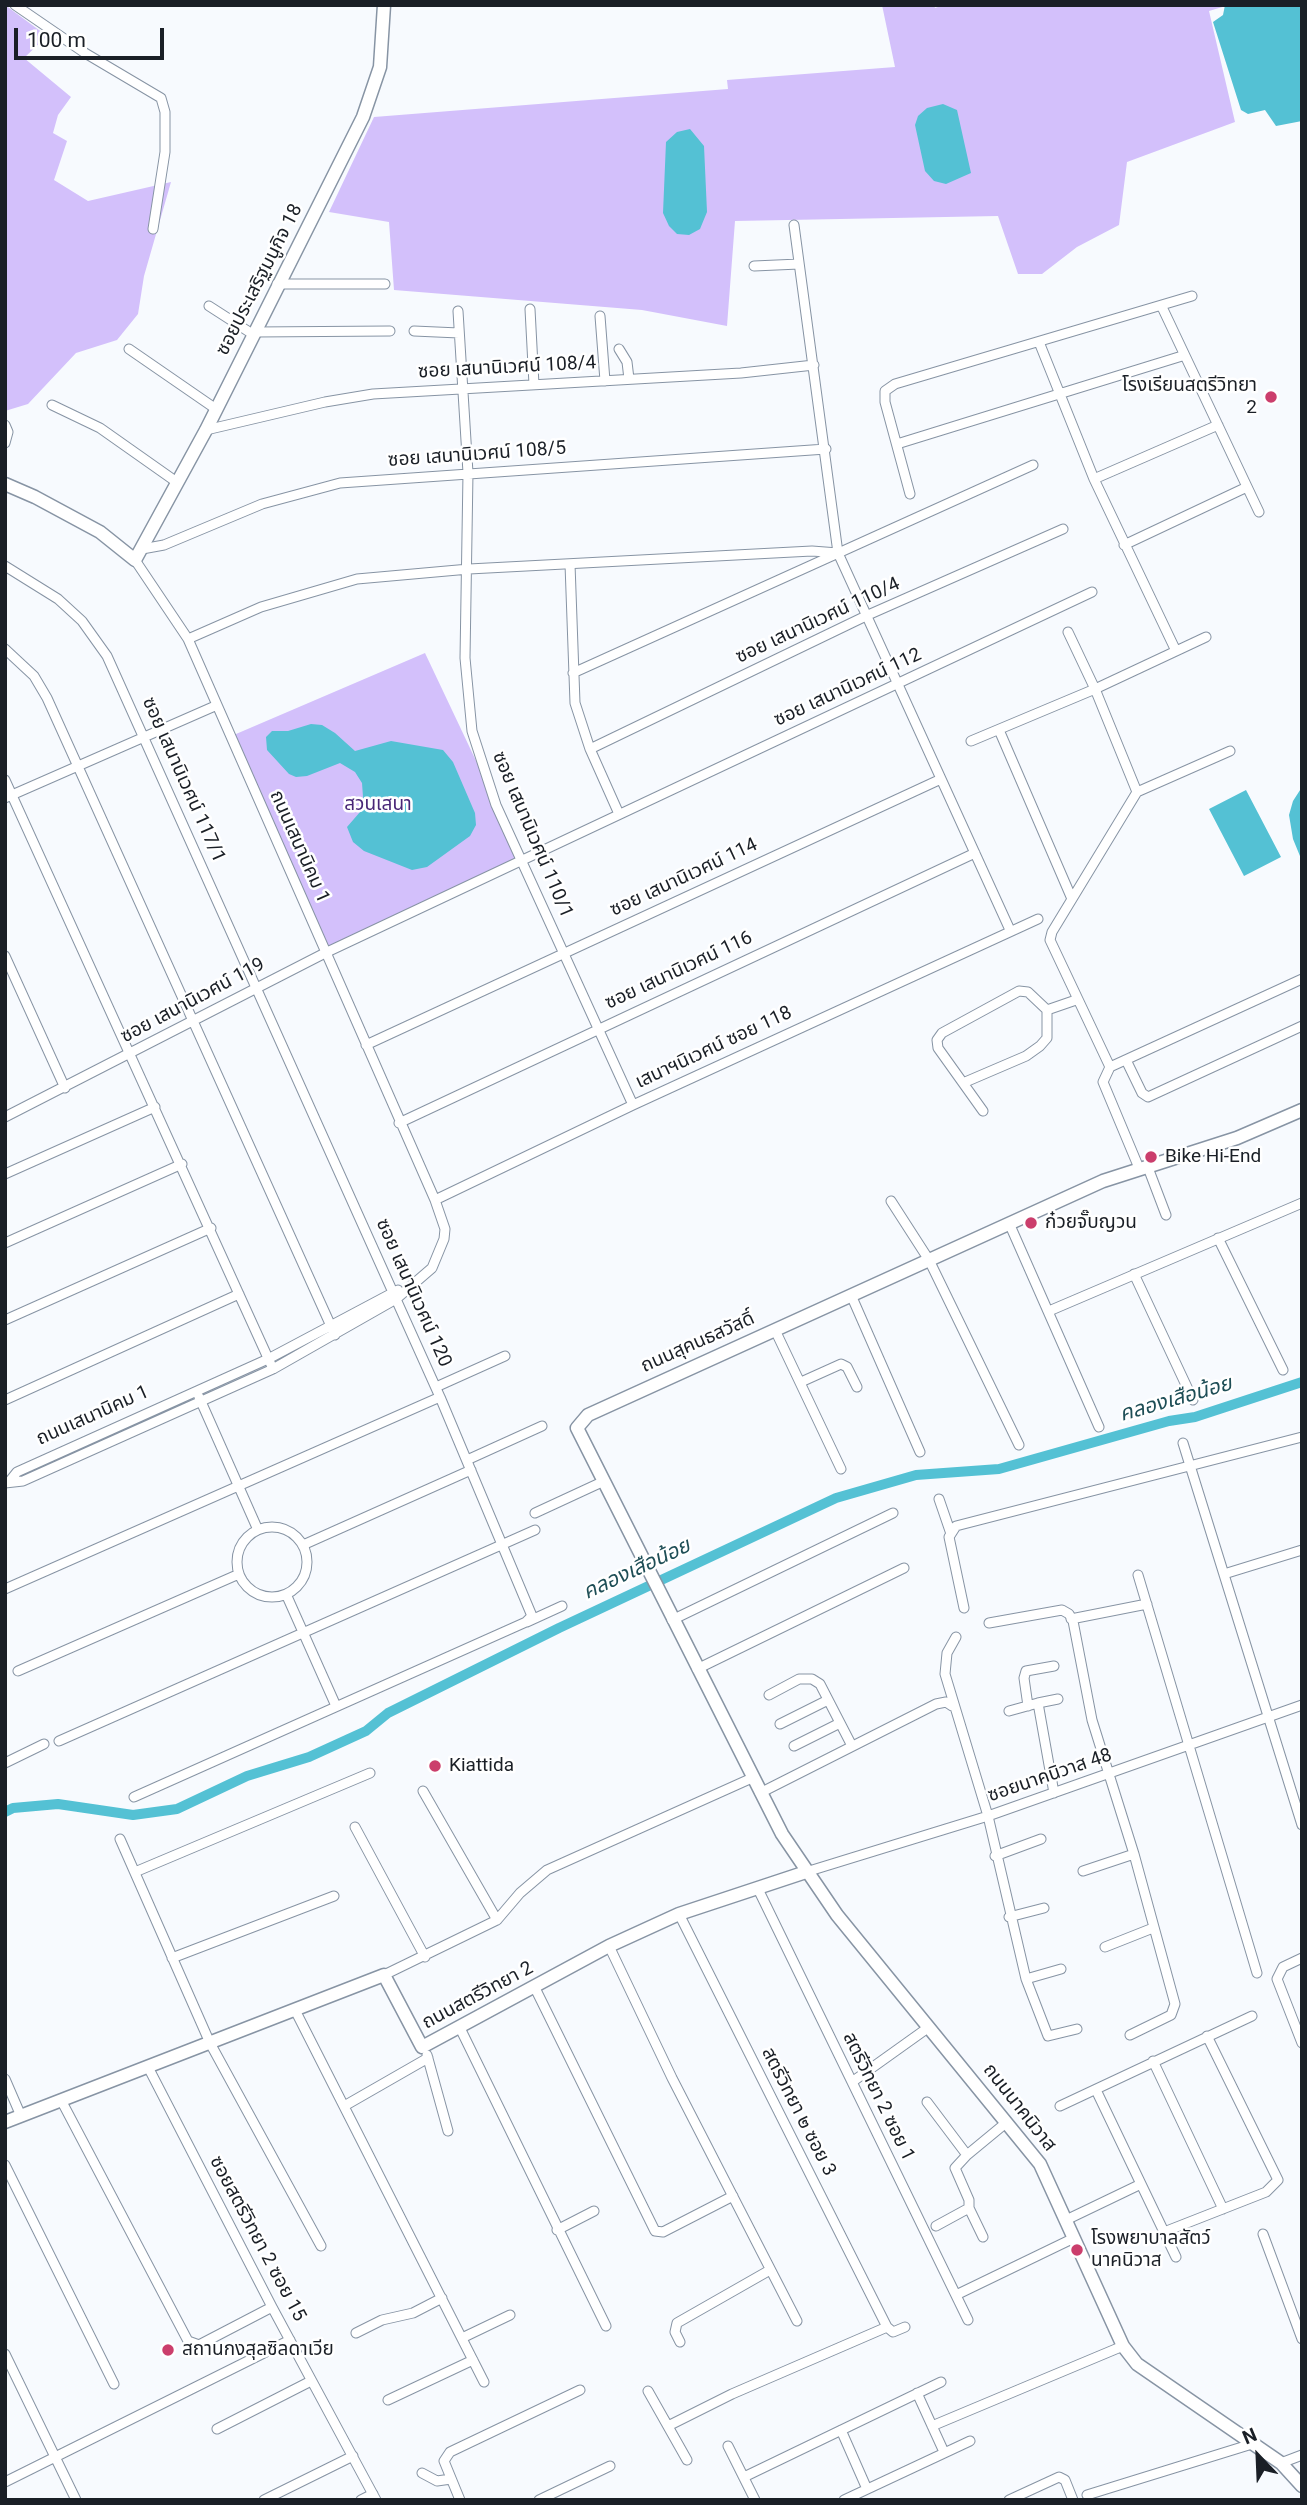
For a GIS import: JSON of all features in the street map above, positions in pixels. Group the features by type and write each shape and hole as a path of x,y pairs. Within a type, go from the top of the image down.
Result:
{"main road":[{"name":"ซอยประเสริฐมนูกิจ 18","path":"139,555 206,430 368,104 380,67 384,5"},
{"name":"ถนนเสนานิคม 1","path":"5,484 139,555"},
{"name":"ถนนสุคนธสวัสดิ์","path":"806,1872 752,1778 578,1434 583,1418 1009,1223 1143,1166 1237,1138 1302,1110"},
{"name":"ถนนสตรีวิทยา 2","path":"384,1975 425,2053 460,2028 609,1946 679,1914 806,1872"},
{"name":"ถนนนาคนิวาส","path":"806,1872 837,1916 1040,2164 1123,2346 1137,2364 1158,2381 1281,2463 1302,2486"},
{"path":"5,2122 384,1975"}],"street":[{"path":"15,5 85,53 161,98 165,112 165,152 153,229"},
{"path":"794,225 838,553 1010,930"},
{"path":"754,266 799,264"},
{"path":"277,284 384,284"},
{"path":"911,494 885,402 885,391 895,384 1192,296"},
{"path":"209,306 254,333 390,331"},
{"path":"1162,307 1182,356 1259,512"},
{"path":"530,309 534,385"},
{"name":"ซอย เสนานิเวศน์ 110/1","path":"458,311 468,473 465,658 472,731 496,805 523,858 634,1105"},
{"path":"600,316 604,381"},
{"path":"414,331 459,333"},
{"path":"1039,342 1094,480 1176,651"},
{"path":"130,349 216,409"},
{"path":"619,349 627,362 629,379"},
{"path":"897,444 1182,356"},
{"name":"ซอย เสนานิเวศน์ 108/4","path":"206,430 324,402 415,390 604,381 814,365"},
{"path":"52,405 100,428 134,449 178,483"},
{"path":"5,425 8,432 5,443"},
{"path":"1094,480 1218,425"},
{"name":"ซอย เสนานิเวศน์ 108/5","path":"139,555 262,504 340,482 826,449"},
{"path":"573,673 1033,465"},
{"path":"1124,545 1247,486"},
{"name":"ซอย เสนานิเวศน์ 110/4","path":"590,748 868,615 1063,529"},
{"path":"188,639 261,607 357,579 468,569 812,551 838,553"},
{"name":"ถนนเสนานิคม 1","path":"7,1482 17,1472 268,1359 331,1325 408,1289 432,1268 444,1239 445,1229 435,1200 215,706 188,639 139,555"},
{"path":"570,564 575,703 590,748 619,814"},
{"name":"ซอย เสนานิเวศน์ 117/1","path":"5,566 58,600 82,621 107,656 257,987"},
{"name":"ซอย เสนานิเวศน์ 112","path":"398,919 1092,592"},
{"path":"1068,632 1096,689 1137,792"},
{"path":"971,741 1096,689 1206,637"},
{"path":"5,649 34,676 47,698 335,1335"},
{"path":"8,796 215,706"},
{"path":"999,730 1072,899"},
{"path":"1110,1067 1076,1000 1050,940 1052,932 1137,792 1230,751"},
{"name":"ซอย เสนานิเวศน์ 114","path":"366,1045 941,779"},
{"path":"5,780 8,796 182,1164 273,1369"},
{"name":"ซอย เสนานิเวศน์ 116","path":"399,1123 975,853"},
{"name":"ซอย เสนานิเวศน์ 119","path":"5,1117 257,987 398,919"},
{"name":"เสนาฯนิเวศน์ ซอย 118","path":"435,1200 1038,919"},
{"path":"5,956 65,1088"},
{"path":"1166,1215 1103,1082 1110,1067 1302,979"},
{"name":"ซอย เสนานิเวศน์ 120","path":"257,987 440,1396 503,1544 529,1619"},
{"path":"963,1083 1026,1056 1047,1038 1047,1010 1028,992 1018,991 942,1033 937,1040 938,1048 963,1083 983,1111"},
{"path":"1047,1010 1076,1000"},
{"path":"1126,1060 1142,1093 1148,1097 1302,1026"},
{"path":"5,1174 155,1107"},
{"path":"5,1243 182,1164"},
{"path":"891,1201 929,1260 1019,1445"},
{"path":"1049,1311 1302,1203"},
{"path":"1009,1223 1099,1427"},
{"path":"5,1320 211,1228"},
{"path":"1218,1238 1283,1370"},
{"path":"1134,1274 1193,1400"},
{"path":"5,1400 239,1294"},
{"name":"ถนนเสนานิคม 1","path":"7,1482 23,1481 273,1369 335,1335 394,1295"},
{"path":"851,1295 920,1452"},
{"path":"775,1329 841,1469"},
{"path":"436,1387 505,1356"},
{"path":"801,1382 841,1364 847,1367 857,1387"},
{"path":"196,1391 258,1530"},
{"path":"5,1589 440,1396"},
{"path":"467,1460 542,1426"},
{"path":"950,1531 956,1526 1302,1437"},
{"path":"1183,1443 1302,1825"},
{"path":"303,1545 471,1470"},
{"path":"535,1513 602,1482"},
{"path":"939,1499 950,1531 964,1608"},
{"path":"672,1620 893,1513"},
{"path":"279,1527 289,1531 303,1545 307,1564 305,1573 294,1589 286,1594 262,1595 248,1587 239,1574 238,1553 249,1536 258,1530 279,1527"},
{"path":"59,1741 535,1530"},
{"path":"1224,1574 1302,1550"},
{"path":"697,1669 904,1567"},
{"path":"18,1671 239,1574"},
{"path":"1138,1575 1257,1973"},
{"path":"286,1594 336,1706"},
{"path":"1072,1619 1147,1604"},
{"path":"134,1797 562,1606"},
{"path":"989,1623 1062,1610 1072,1619 1092,1720 1134,1854 1175,2010 1130,2035"},
{"path":"956,1637 946,1661 952,1706 988,1816 1009,1917 1026,1979 1048,2036 1077,2029"},
{"path":"1054,1665 1026,1671 1024,1678 1054,1793"},
{"path":"769,1695 806,1678 820,1684 852,1746"},
{"path":"1009,1710 1058,1699"},
{"path":"780,1724 828,1700"},
{"path":"760,1793 936,1704 946,1702 952,1706"},
{"name":"ซอยนาคนิวาส 48","path":"806,1872 988,1816 1302,1705"},
{"path":"794,1746 840,1723"},
{"path":"5,1763 44,1744"},
{"path":"135,1872 370,1773"},
{"path":"384,1975 496,1920 520,1893 547,1870 752,1778"},
{"path":"423,1791 496,1920"},
{"path":"355,1827 425,1957"},
{"path":"120,1839 211,2043 321,2246"},
{"path":"995,1856 1041,1839"},
{"path":"1083,1871 1134,1854"},
{"name":"สตรีวิทยา 2 ซอย 1","path":"758,1888 968,2320"},
{"path":"172,1958 334,1896"},
{"path":"1009,1917 1044,1908"},
{"name":"สตรีวิทยา ๒ ซอย 3","path":"679,1914 887,2327"},
{"path":"1105,1947 1153,1928"},
{"path":"609,1946 797,2321"},
{"path":"1302,1958 1283,1967 1277,1979 1302,2043"},
{"path":"1026,1979 1061,1969"},
{"path":"535,1988 655,2231 663,2232 733,2196"},
{"path":"295,2010 346,2105 484,2382"},
{"path":"1060,2106 1252,2016"},
{"path":"852,2082 929,2027"},
{"path":"460,2028 606,2326"},
{"path":"1164,2232 1266,2192 1278,2180 1207,2036"},
{"path":"346,2105 425,2053 448,2131"},
{"path":"1153,2061 1223,2209"},
{"name":"ซอยสตรีวิทยา 2 ซอย 15","path":"148,2067 311,2381 375,2497"},
{"path":"5,2080 21,2116"},
{"path":"1096,2090 1175,2257"},
{"path":"61,2100 188,2341 199,2344 272,2307"},
{"path":"927,2102 967,2155"},
{"path":"983,2237 968,2208 968,2197 955,2168 1007,2122"},
{"path":"5,2165 114,2384"},
{"path":"1066,2220 1141,2184"},
{"path":"936,2226 968,2208"},
{"path":"557,2230 594,2211"},
{"path":"1263,2234 1302,2339"},
{"path":"956,2295 1074,2238"},
{"path":"680,2342 675,2332 677,2323 770,2270"},
{"path":"356,2333 442,2298"},
{"path":"462,2338 510,2315"},
{"path":"668,2426 732,2393 887,2327 893,2332 905,2327"},
{"path":"5,2482 290,2340"},
{"path":"932,2427 1123,2346"},
{"path":"5,2354 76,2500"},
{"path":"388,2400 473,2360"},
{"path":"217,2429 311,2381"},
{"path":"744,2477 942,2382"},
{"path":"460,2500 444,2461 450,2452 580,2390"},
{"path":"648,2391 687,2460"},
{"path":"917,2393 944,2452"},
{"path":"841,2430 867,2489"},
{"path":"850,2498 970,2441"},
{"path":"1087,2495 1252,2444"},
{"path":"728,2446 755,2500"},
{"path":"1281,2463 1302,2455"},
{"path":"264,2500 353,2456"},
{"path":"539,2500 610,2466"},
{"path":"422,2473 437,2481 451,2479"},
{"path":"1009,2500 1059,2477 1065,2480 1073,2500"},
{"path":"361,2500 375,2497"}],"green space":[{"path":"5,5 47,36 24,58 71,97 58,115 53,133 67,141 54,180 88,201 171,182 144,276 138,314 117,340 76,353 28,404 5,411"},
{"path":"882,5 934,5 935,8 944,5 1229,5 1209,11 1235,122 1127,162 1119,225 1077,247 1042,274 1018,274 998,216 735,221 727,326 642,310 394,290 389,222 329,212 374,117 728,89 727,80 895,67"},
{"name":"สวนเสนา","path":"425,653 522,858 325,953 229,737"}],"water":[{"path":"1225,5 1302,5 1302,121 1276,126 1265,110 1248,114 1241,110 1213,22 1223,15"},
{"path":"943,104 957,110 971,173 946,184 934,181 925,171 915,125 918,116 927,108"},
{"path":"690,129 704,146 707,212 700,229 689,235 677,234 669,226 663,213 666,142 677,132"},
{"path":"311,724 322,725 355,751 391,741 443,750 453,762 475,813 476,825 470,836 427,867 412,870 364,851 353,842 347,827 360,812 363,797 362,783 355,772 340,763 307,776 296,777 289,774 267,750 266,737 272,731 288,731"},
{"path":"1302,787 1302,861 1293,839 1289,815 1293,801"},
{"path":"1246,790 1281,857 1244,876 1209,809"}],"waterway":[{"name":"คลองเสือน้อย","path":"5,1812 13,1808 58,1804 133,1815 177,1809 247,1776 309,1757 366,1731 388,1713 559,1628 836,1498 916,1475 999,1469 1169,1421 1195,1417 1302,1382"}],"place":[{"name":"โรงเรียนสตรีวิทยา 2","path":"1271,397"},
{"name":"Bike Hi-End","path":"1151,1157"},
{"name":"ก๋วยจั๊บญวน","path":"1031,1223"},
{"name":"Kiattida","path":"435,1766"},
{"name":"โรงพยาบาลสัตว์ นาคนิวาส","path":"1077,2250"},
{"name":"สถานกงสุลซิลดาเวีย","path":"168,2350"}]}
